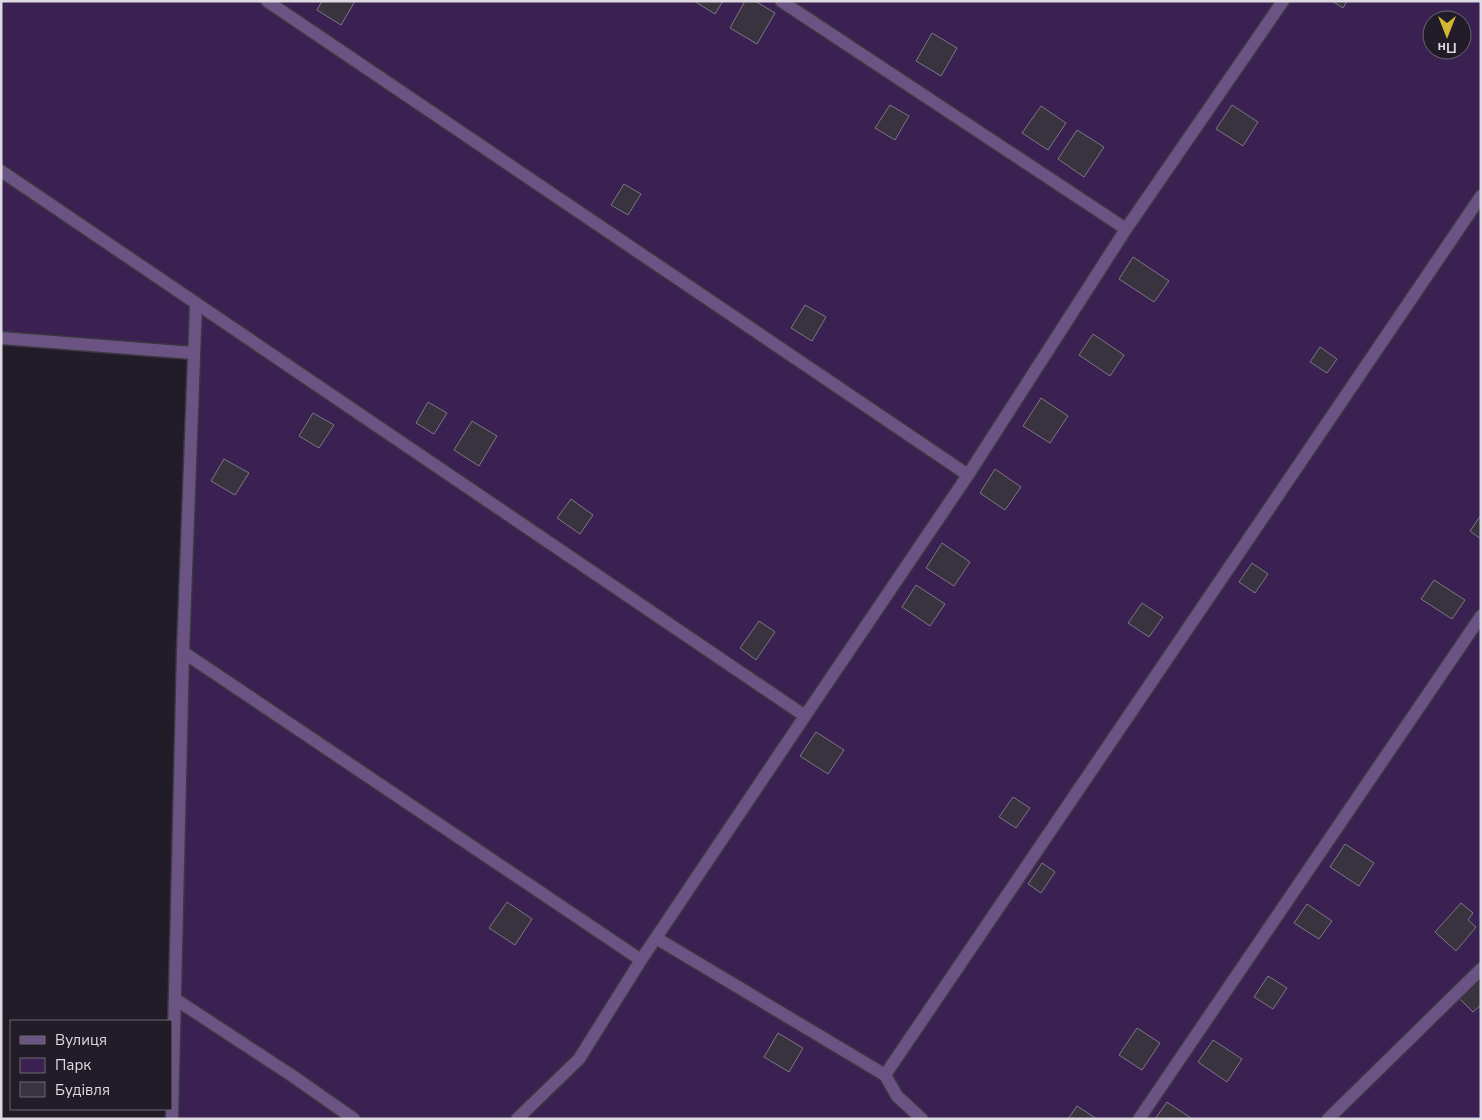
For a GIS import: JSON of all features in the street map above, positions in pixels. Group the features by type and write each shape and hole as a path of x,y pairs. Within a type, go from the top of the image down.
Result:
{"street":[{"path":"267,1 968,475"},
{"path":"781,1 1126,229"},
{"path":"517,1119 579,1059 641,960 968,475 1126,229 1283,1"},
{"path":"1,171 805,716"},
{"path":"885,1075 1481,196"},
{"path":"172,1119 183,652 196,304"},
{"path":"1,338 193,353"},
{"path":"1139,1119 1481,616"},
{"path":"183,652 641,960"},
{"path":"656,938 885,1075 897,1096 922,1119"},
{"path":"1328,1119 1481,970"},
{"path":"175,999 292,1075 354,1119"}],"green space":[{"path":"1,1 1481,1 1481,1119 166,1119 166,1110 172,1110 172,1020 169,1020 193,353 1,338"}],"building":[{"path":"322,1 355,1 341,25 317,10"},
{"path":"694,1 723,1 715,14"},
{"path":"745,1 755,1 775,13 757,44 730,28"},
{"path":"1332,1 1347,1 1343,8"},
{"path":"932,33 957,48 941,76 916,61"},
{"path":"890,105 909,116 895,140 875,128"},
{"path":"1232,105 1258,122 1243,146 1216,129"},
{"path":"1041,106 1066,123 1048,150 1022,133"},
{"path":"1077,130 1104,147 1084,177 1058,159"},
{"path":"624,184 641,194 628,215 611,205"},
{"path":"1133,257 1169,281 1154,302 1119,279"},
{"path":"805,305 826,317 812,341 791,328"},
{"path":"1093,334 1124,355 1110,376 1079,355"},
{"path":"1320,347 1337,359 1327,373 1310,362"},
{"path":"1041,398 1068,416 1050,443 1023,426"},
{"path":"428,402 447,413 434,434 416,423"},
{"path":"313,413 334,425 319,448 299,436"},
{"path":"472,421 497,436 479,466 454,450"},
{"path":"224,459 249,473 235,495 211,481"},
{"path":"995,469 1021,487 1005,510 980,493"},
{"path":"571,499 593,515 580,534 557,518"},
{"path":"1481,515 1481,539 1470,531"},
{"path":"942,543 970,562 954,586 926,568"},
{"path":"1252,563 1268,574 1255,593 1239,582"},
{"path":"1434,580 1465,600 1452,619 1421,599"},
{"path":"916,585 945,604 930,626 902,607"},
{"path":"1142,603 1163,617 1149,637 1128,623"},
{"path":"759,621 775,632 756,660 740,648"},
{"path":"816,732 844,750 828,774 800,756"},
{"path":"1013,797 1030,808 1016,828 999,817"},
{"path":"1345,844 1374,863 1359,886 1330,867"},
{"path":"1042,863 1055,872 1041,893 1028,884"},
{"path":"507,902 532,919 515,945 489,928"},
{"path":"1461,903 1473,913 1468,920 1476,927 1456,951 1435,932"},
{"path":"1307,904 1332,921 1319,939 1294,923"},
{"path":"1268,976 1287,988 1273,1009 1254,997"},
{"path":"1481,977 1481,1005 1473,1012 1459,998"},
{"path":"1137,1028 1160,1043 1142,1070 1119,1055"},
{"path":"778,1033 803,1048 789,1072 764,1057"},
{"path":"1213,1040 1242,1059 1227,1082 1198,1062"},
{"path":"1167,1102 1191,1118 1191,1119 1155,1119"},
{"path":"1077,1106 1097,1119 1068,1119"}]}
